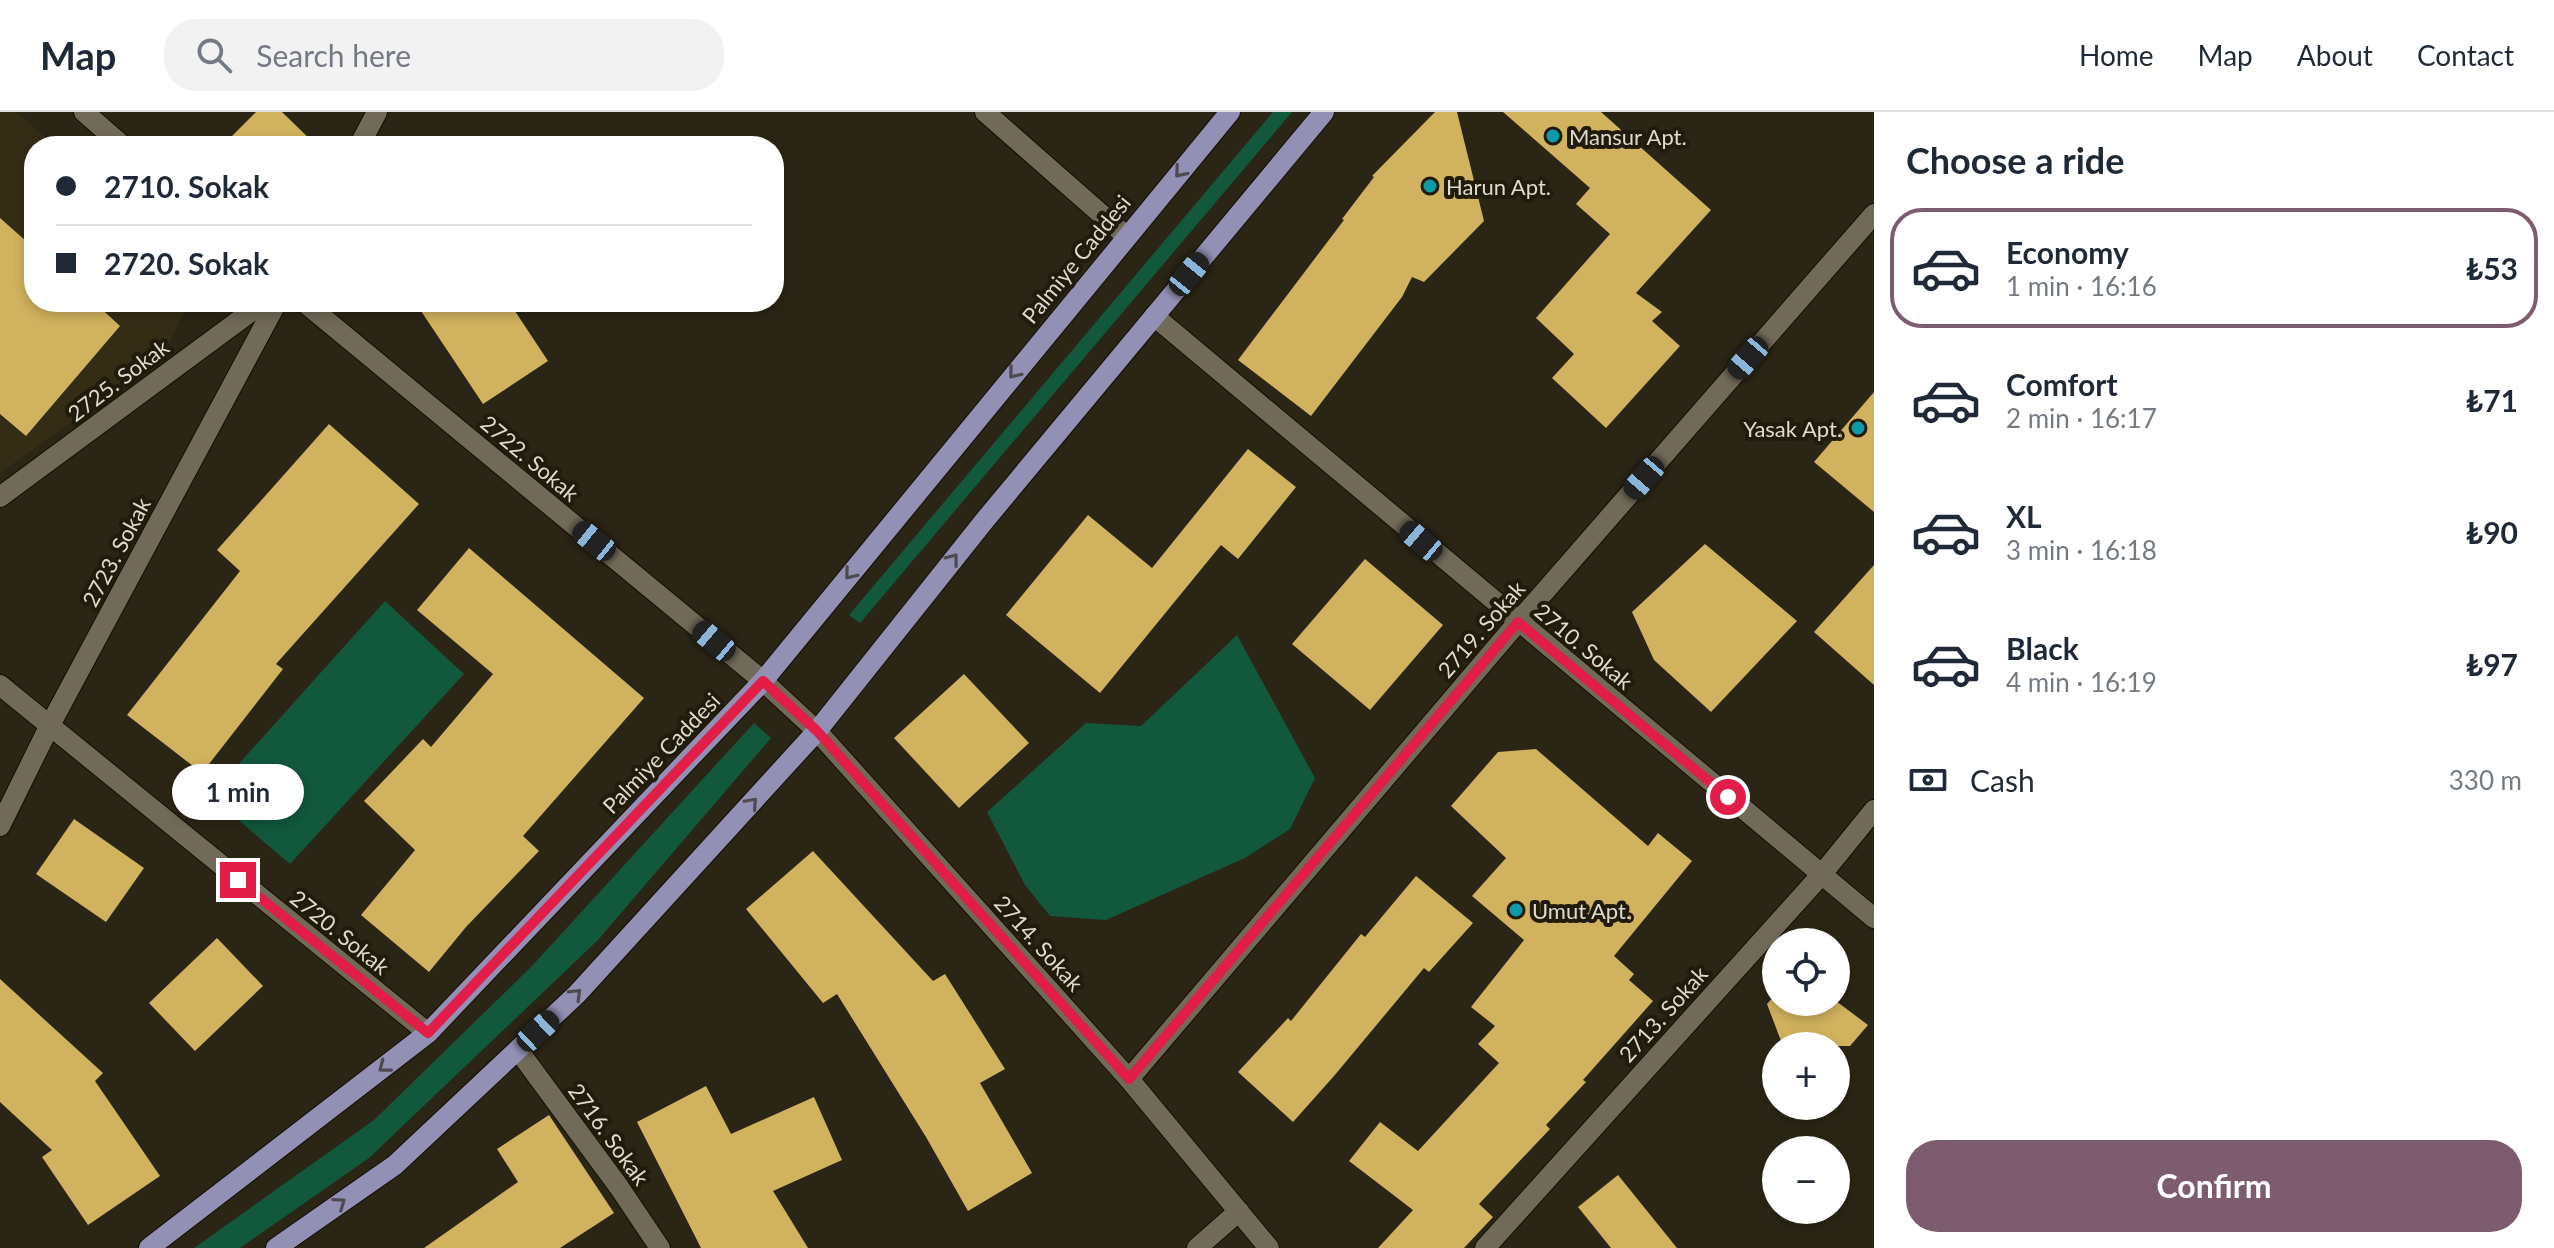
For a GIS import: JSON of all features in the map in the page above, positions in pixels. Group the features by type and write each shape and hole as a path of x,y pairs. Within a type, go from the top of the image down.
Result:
{"main road":[{"name":"Palmiye Caddesi","path":"149,1248 428,1033 763,681 1230,112"},
{"path":"276,1248 395,1165 577,994 817,731 985,520 1324,112"}],"street":[{"path":"84,112 112,136"},
{"path":"364,136 377,112"},
{"path":"985,112 1126,236"},
{"name":"2719. Sokak","path":"1129,1079 1518,622 1874,214"},
{"name":"2725. Sokak","path":"0,497 250,312"},
{"name":"2723. Sokak","path":"0,826 49,727 272,312"},
{"name":"2722. Sokak","path":"316,312 763,681"},
{"name":"2710. Sokak","path":"1154,316 1874,918"},
{"name":"2714. Sokak","path":"763,681 817,731 1129,1079 1269,1248"},
{"name":"2720. Sokak","path":"0,685 428,1033"},
{"name":"2713. Sokak","path":"1485,1248 1822,874 1874,810"},
{"name":"2716. Sokak","path":"518,1050 660,1248"},
{"path":"1197,1248 1239,1211"}],"shaded area":[{"path":"0,112 16,112 44,136 24,136 24,312 185,312 160,360 0,473"}],"green space":[{"path":"1273,112 1292,112 860,623 849,615"},
{"path":"385,601 464,674 290,864 210,796"},
{"path":"1237,635 1315,778 1290,829 1245,858 1106,920 1050,916 1025,885 987,812 1086,723 1141,726"},
{"path":"754,723 771,738 598,940 369,1158 240,1248 194,1248 374,1120 532,966"}],"building":[{"path":"256,112 282,112 307,136 232,136"},
{"path":"1435,112 1457,112 1484,221 1424,282 1412,277 1402,297 1311,416 1238,360 1344,220 1372,176"},
{"path":"1503,112 1601,112 1711,210 1636,293 1662,312 1652,321 1680,346 1606,428 1552,378 1574,354 1536,318 1610,234 1576,204 1590,188"},
{"path":"0,218 24,239 24,312 105,312 120,326 26,436 0,414"},
{"path":"422,312 516,312 548,361 483,404"},
{"name":"Yasak Apt.","path":"1874,392 1874,512 1814,462"},
{"path":"329,424 419,504 276,664 283,669 202,773 127,715 240,571 217,550"},
{"path":"1248,449 1296,487 1238,559 1221,545 1100,693 1006,615 1088,515 1152,568"},
{"path":"1705,544 1797,621 1711,712 1654,660 1632,612"},
{"path":"469,548 644,698 523,836 539,851 466,927 429,972 361,915 415,850 364,801 423,739 431,747 493,674 417,610"},
{"path":"1365,559 1443,625 1370,710 1292,644"},
{"path":"1874,565 1874,685 1814,632"},
{"path":"964,674 1029,743 959,808 894,738"},
{"path":"1536,749 1648,846 1658,833 1692,861 1614,956 1634,974 1629,980 1653,1001 1546,1125 1550,1129 1479,1204 1493,1217 1464,1248 1378,1248 1413,1210 1349,1161 1380,1122 1418,1151 1499,1063 1478,1044 1495,1026 1471,1007 1524,940 1472,896 1506,858 1451,806 1498,752"},
{"path":"74,819 144,868 106,922 36,874"},
{"path":"813,851 933,981 945,974 1005,1069 980,1083 1032,1173 968,1211 837,994 823,1003 746,909"},
{"path":"1416,876 1473,923 1429,972 1424,968 1293,1122 1238,1072 1288,1018 1291,1021 1361,934 1365,937"},
{"path":"217,938 263,986 195,1051 149,1003"},
{"path":"0,979 103,1073 95,1081 160,1176 88,1225 42,1157 52,1150 0,1102"},
{"path":"1850,1012 1868,1025 1850,1046 1850,1032 1778,1032 1772,1016 1850,1016"},
{"path":"706,1086 731,1134 814,1097 842,1160 773,1191 808,1248 701,1248 637,1122"},
{"path":"549,1115 614,1213 560,1248 424,1248 518,1182 497,1149"},
{"path":"1618,1175 1677,1248 1611,1248 1578,1207"}],"place":[{"name":"Mansur Apt.","path":"1553,136"},
{"name":"Harun Apt.","path":"1430,186"},
{"name":"Yasak Apt.","path":"1858,428"},
{"name":"Umut Apt.","path":"1516,910"}],"route":[{"path":"238,880 428,1033 763,681 817,731 1129,1079 1518,622 1728,797"}]}
